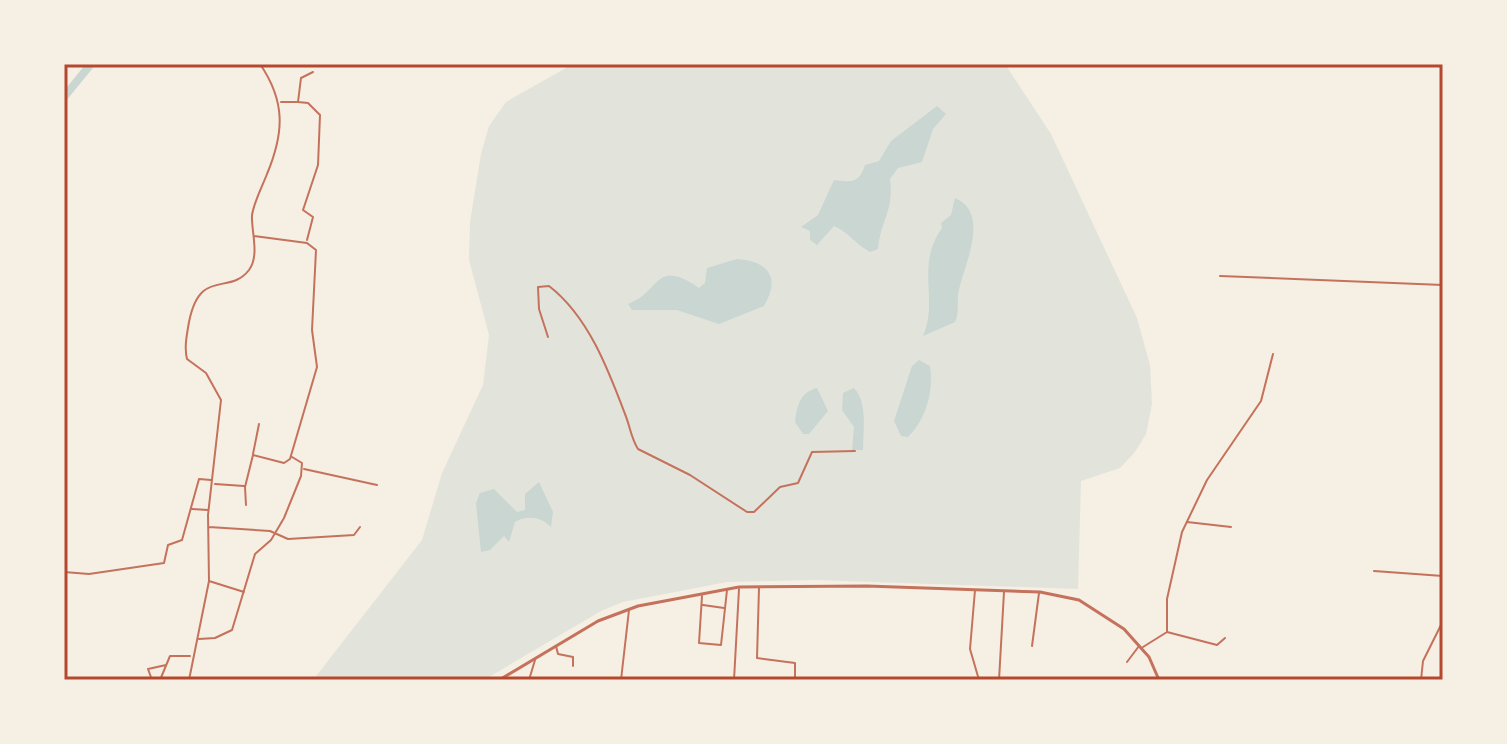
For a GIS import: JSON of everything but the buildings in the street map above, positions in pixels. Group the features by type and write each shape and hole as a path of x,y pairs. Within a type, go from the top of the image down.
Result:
{"street":[{"path":"189,680 191,656 209,581 208,510 220,396 204,370 187,359 186,337 193,302 201,292 248,271 254,236 252,215 276,146 280,102 260,64"},
{"path":"298,102 301,78 313,72"},
{"path":"280,102 308,103 320,115 318,165 303,210 313,217 307,243"},
{"path":"253,455 284,463 291,457 317,367 312,330 318,254 314,246 307,243 254,236"},
{"path":"1220,276 1443,285"},
{"path":"548,337 539,309 538,287 549,286 579,317 593,340 638,449 690,475 747,512 754,512 780,487 798,483 812,452 855,451"},
{"path":"1167,632 1167,599 1186,522 1207,480 1261,401 1273,354"},
{"path":"246,505 245,487 259,424"},
{"path":"197,640 215,638 232,630 255,554 275,534 303,468 300,460 291,457"},
{"path":"303,468 377,485"},
{"path":"64,572 89,574 164,563 168,545 182,540 199,479 245,487"},
{"path":"191,510 208,510"},
{"path":"1186,522 1231,527"},
{"path":"208,526 275,534 288,539 351,535 360,527"},
{"path":"1374,571 1443,576"},
{"path":"209,581 245,592"},
{"path":"734,680 739,587"},
{"path":"759,587 757,658 795,663 795,680"},
{"path":"499,680 598,621 630,609 703,593 759,587 975,588 1061,594 1095,607 1141,646 1159,680"},
{"path":"975,588 970,649 979,679 993,680"},
{"path":"703,593 700,644 722,644 727,589"},
{"path":"999,680 1004,590"},
{"path":"1032,646 1040,592"},
{"path":"702,605 725,608"},
{"path":"621,680 630,609"},
{"path":"1421,680 1423,661 1443,621"},
{"path":"1127,662 1141,646 1167,632 1217,645 1225,638"},
{"path":"555,645 558,654 573,657 573,666"},
{"path":"160,680 172,655 191,656"},
{"path":"529,680 535,658"},
{"path":"152,680 148,669 167,664"}],"shaded area":[{"path":"573,64 1005,64 1051,134 1137,318 1150,365 1152,404 1146,434 1120,468 1081,481 1078,589 816,580 727,582 623,602 601,611 484,680 313,680 422,540 442,473 483,385 489,335 469,260 470,222 481,154 489,126 506,102"},
{"path":"937,106 946,114 933,129 922,162 898,168 890,179 889,207 878,249 870,252 834,226 817,245 810,240 810,231 801,227 818,215 834,180 857,179 865,165 879,161 891,141"},
{"path":"955,198 966,205 972,215 973,227 958,294 958,310 955,322 923,336 929,309 930,256 942,228 941,223 951,215"},
{"path":"737,259 757,263 768,272 771,287 764,306 719,324 677,310 632,310 628,304 639,299 665,276 684,279 699,288 705,283 707,268"},
{"path":"919,360 930,366 930,395 914,430 908,437 901,436 894,421 912,366"},
{"path":"817,388 828,411 809,434 803,434 795,422 798,405 803,396"},
{"path":"854,388 863,409 863,450 852,450 854,427 842,410 843,393"},
{"path":"539,482 553,512 551,527 543,521 525,518 515,522 509,542 504,536 490,550 481,552 476,503 480,493 494,489 517,512 525,510 525,494"}],"waterway":[{"path":"64,97 91,64"}]}
